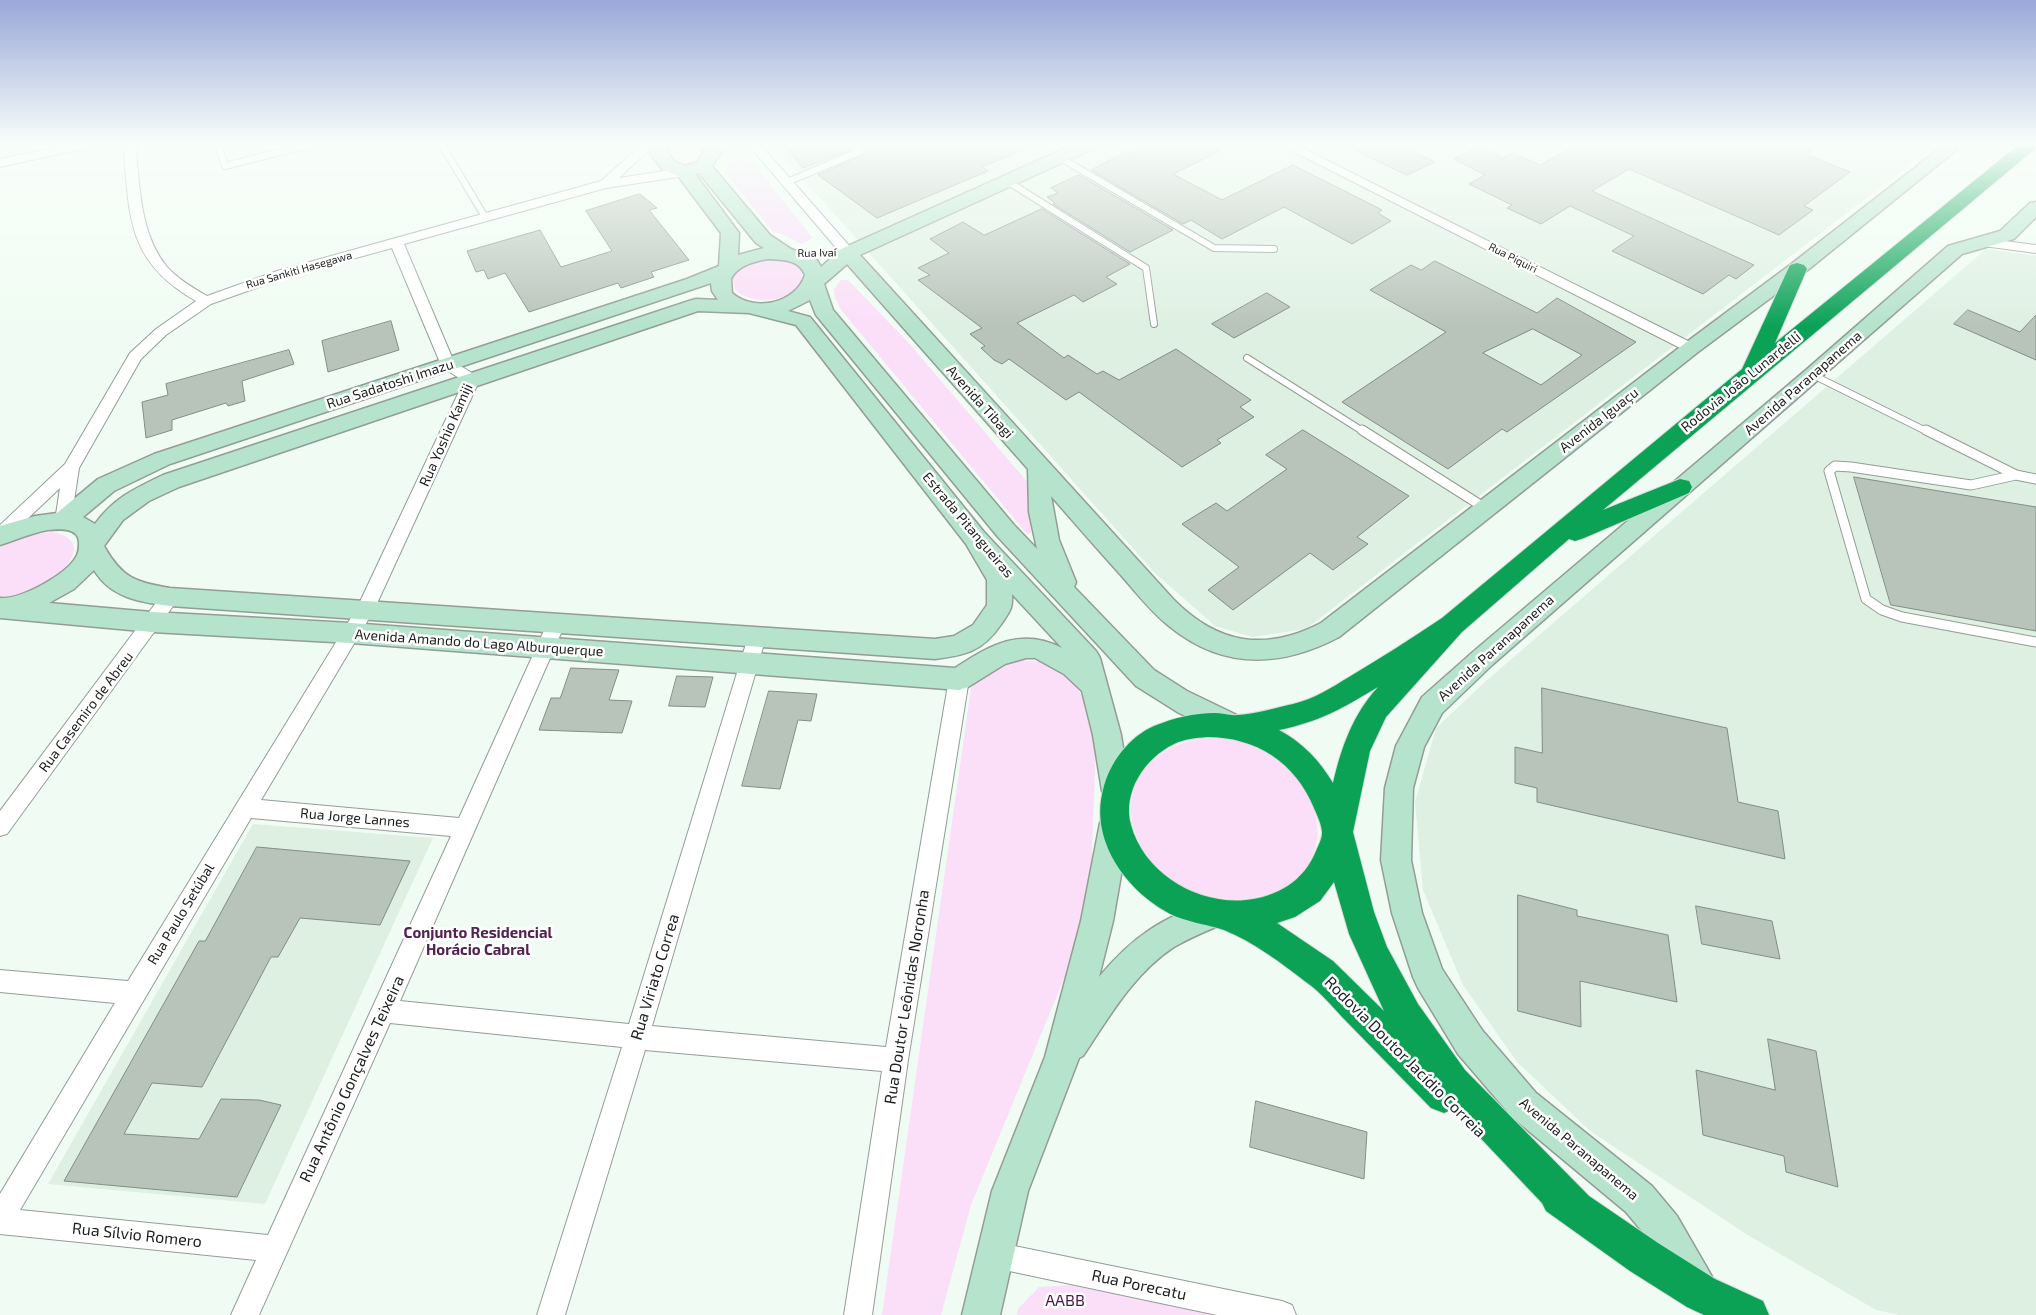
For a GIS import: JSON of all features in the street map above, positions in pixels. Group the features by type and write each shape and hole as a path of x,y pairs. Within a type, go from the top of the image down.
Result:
{"highway":[{"name":"Rodovia João Lunardelli","path":"1236,727 1296,715 1325,705 1401,660 1452,625 1627,476 1959,203"},
{"path":"1750,375 1797,269"},
{"path":"1550,543 1680,487"},
{"name":"Rodovia João Lunardelli","path":"1220,915 1261,913 1280,909 1303,895 1324,874 1330,862 1356,745 1369,719 1391,690 1410,674 1452,625"},
{"path":"1115,823 1116,791 1129,763 1139,751 1162,735 1186,727 1210,725 1236,727"},
{"name":"Rodovia Doutor Jacídio Correia","path":"1236,727 1275,742 1297,757 1316,779 1330,806 1359,916 1393,995 1413,1029 1446,1074 1575,1209"},
{"name":"Rodovia Doutor Jacídio Correia","path":"1115,823 1127,856 1151,884 1177,902 1220,915 1262,932 1321,972 1506,1159 1644,1257 1701,1293 1749,1315"}],"street":[{"path":"137,203 140,227 146,246 156,263 170,279 184,290 206,301"},
{"name":"Rua Sankiti Hasegawa","path":"0,536 71,468 135,356 161,332 206,301 254,282 537,203"},
{"path":"708,203 730,233 728,269"},
{"path":"734,203 763,239 786,254 802,259 812,267 815,272 814,283 806,294 791,303 771,308 751,308 734,303 724,295 720,284 728,269 750,257 786,254"},
{"name":"Avenida Tibagi","path":"805,203 1151,593 1179,621 1223,645"},
{"name":"Rua Ivaí","path":"814,283 848,253 958,203"},
{"name":"Rua Piquiri","path":"1403,203 1691,348"},
{"name":"Avenida Iguaçu","path":"1223,645 1247,651 1288,649 1314,640 1330,630 1691,348 1797,269 1880,203"},
{"name":"Avenida Paranapanema","path":"1701,1293 1664,1229 1639,1199 1524,1105 1470,1042 1429,977 1406,913 1396,860 1399,788 1410,746 1432,705 1490,651 1813,375 1955,250 2007,235 2036,208"},
{"path":"396,242 448,365"},
{"path":"1981,242 2036,249"},
{"name":"Rua Ivaí","path":"786,254 848,253"},
{"name":"Rua Sadatoshi Imazu","path":"63,521 106,485 162,459 448,365 728,269"},
{"name":"Estrada Pitangueiras","path":"814,283 824,311 1006,531 1145,678 1178,700 1236,727"},
{"name":"Rua Sadatoshi Imazu","path":"0,608 28,602 56,589 78,572 90,554 92,545 115,514 152,489 696,305 751,308"},
{"name":"Estrada Pitangueiras","path":"751,308 803,321 975,538 1087,658 1099,697 1116,791"},
{"name":"Rua Yoshio Kamiji","path":"365,610 472,380 448,365"},
{"path":"1039,467 1040,512 1045,541 1057,569 1080,608"},
{"name":"Rua Sankiti Hasegawa","path":"63,521 71,468"},
{"path":"0,536 25,526 51,521 63,521"},
{"name":"Avenida Amando do Lago Alburquerque","path":"63,521 73,523 88,531 103,569 117,583 136,592 170,597 935,649 958,646 982,632 1000,606 1000,580 975,538"},
{"name":"Rua Casemiro de Abreu","path":"0,827 170,597"},
{"name":"Avenida Amando do Lago Alburquerque","path":"0,608 152,622 351,633 959,679"},
{"name":"Rua Paulo Setúbal","path":"0,1220 244,808 365,610"},
{"name":"Rua Antônio Gonçalves Teixeira","path":"245,1315 384,1011 556,624"},
{"name":"Rua Viriato Correa","path":"551,1315 757,637"},
{"path":"959,679 1006,651 1035,648 1069,662 1080,670 1099,697"},
{"name":"Rua Doutor Leônidas Noronha","path":"858,1315 896,1060 959,679"},
{"name":"Rua Jorge Lannes","path":"244,808 465,828"},
{"path":"981,1315 1010,1191 1062,1056 1097,921 1115,823"},
{"path":"1062,1056 1126,968 1140,954 1157,941 1185,925 1220,915"},
{"path":"0,981 135,993"},
{"path":"384,1011 637,1037 896,1060"},
{"name":"Rua Sílvio Romero","path":"0,1220 274,1249"},
{"name":"Rua Porecatu","path":"995,1255 1282,1315"}],"lane":[{"path":"476,203 485,218"},
{"path":"1043,203 1146,268 1154,324"},
{"path":"1138,203 1214,248 1274,248"},
{"path":"1247,358 1486,508"},
{"path":"1813,375 2016,475 2036,479"},
{"path":"2016,475 1971,485 1851,467 1835,466 1829,471 1866,599 1882,610 1902,617 2036,642"}],"shaded area":[{"path":"825,203 1859,203 1306,629 1252,637 1215,626 1155,573"},
{"path":"1986,249 2036,256 2036,1315 1900,1315 1876,1310 1746,1234 1590,1131 1517,1062 1463,985 1423,890 1415,802 1436,728 1486,681"},
{"path":"253,824 433,838 265,1204 48,1184"}],"green space":[{"path":"750,203 785,203 813,238 801,244 785,235 773,232"},
{"path":"759,261 788,261 801,269 803,280 790,294 772,300 762,300 743,295 735,290 733,279 741,269"},
{"path":"841,280 848,280 907,341 1029,484 1031,533 1027,534 842,311 835,298 834,289"},
{"path":"52,532 66,537 72,543 74,551 65,568 47,583 33,590 19,595 0,597 0,547 26,536"},
{"path":"1022,660 1041,662 1057,668 1072,679 1086,703 1096,742 1091,878 1065,976 971,1205 941,1315 882,1315 971,688 986,673"},
{"path":"1215,737 1235,739 1254,745 1285,762 1300,779 1311,798 1316,818 1317,839 1312,858 1299,875 1280,889 1259,896 1238,899 1215,897 1194,891 1174,881 1156,867 1143,850 1134,829 1131,809 1133,791 1140,776 1150,763 1163,752 1179,745 1196,739"},
{"name":"AABB","path":"1070,1285 1218,1315 1017,1315 1018,1309 1039,1287"}],"building":[{"path":"610,203 651,203 657,208 649,210 689,260 651,272 654,277 621,288 618,283 529,312 505,273 488,279 484,270 476,272 467,251 540,230 561,267 612,251 586,211"},
{"path":"857,203 912,203 877,218"},
{"path":"1127,203 1173,230 1130,252 1053,204"},
{"path":"1148,203 1369,203 1382,210 1378,213 1391,221 1352,244 1284,207 1222,239 1191,220 1183,224"},
{"path":"1509,203 1619,203 1754,265 1736,279 1729,275 1703,294 1612,251 1634,236 1570,206 1541,224 1507,208 1512,205"},
{"path":"1707,203 1808,203 1804,206 1813,210 1779,235"},
{"path":"1042,209 1130,264 1106,277 1117,284 1083,302 1074,295 1017,323 1064,358 1068,355 1097,374 1103,371 1119,380 1176,349 1251,400 1240,407 1254,417 1217,440 1221,443 1182,467 1079,392 1066,400 1009,359 1002,364 994,360 981,348 985,346 970,334 982,328 918,280 930,275 918,268 949,253 930,239 963,222 984,235"},
{"path":"1435,261 1537,313 1557,298 1636,342 1507,432 1502,429 1448,469 1342,402 1446,332 1370,290 1411,265 1421,270","holes":["1533,329 1582,355 1541,385 1483,353"]},
{"path":"1267,293 1290,307 1234,338 1212,324"},
{"path":"1968,310 2020,332 2036,315 2036,360 1954,324"},
{"path":"391,321 399,350 328,372 322,341"},
{"path":"289,350 294,364 242,381 245,401 228,406 226,403 172,420 172,430 146,438 142,402 168,395 166,384"},
{"path":"1303,430 1409,496 1357,537 1368,544 1333,570 1310,553 1233,610 1208,590 1239,567 1182,524 1216,503 1227,511 1287,469 1266,455"},
{"path":"1854,477 2036,507 2036,631 1891,605"},
{"path":"571,668 619,670 609,700 632,701 622,733 539,730 551,698 560,698"},
{"path":"677,676 713,677 705,707 669,706"},
{"path":"1542,688 1727,728 1738,802 1778,811 1785,859 1537,802 1537,788 1515,783 1515,747 1542,753"},
{"path":"769,691 817,694 811,721 798,720 780,789 742,786"},
{"path":"257,847 410,861 380,925 300,918 278,957 271,957 202,1087 152,1083 124,1134 199,1139 221,1099 259,1100 281,1105 237,1197 64,1181 199,941 205,941"},
{"path":"1518,895 1577,910 1577,916 1668,935 1677,1002 1580,981 1581,1027 1518,1011"},
{"path":"1696,906 1772,921 1780,959 1702,944"},
{"path":"1768,1039 1816,1051 1838,1187 1786,1172 1784,1156 1703,1135 1696,1070 1775,1090"},
{"path":"1256,1101 1367,1132 1364,1179 1250,1147"}],"district":[{"name":"Conjunto Residencial Horácio Cabral","path":"478,942"}]}
